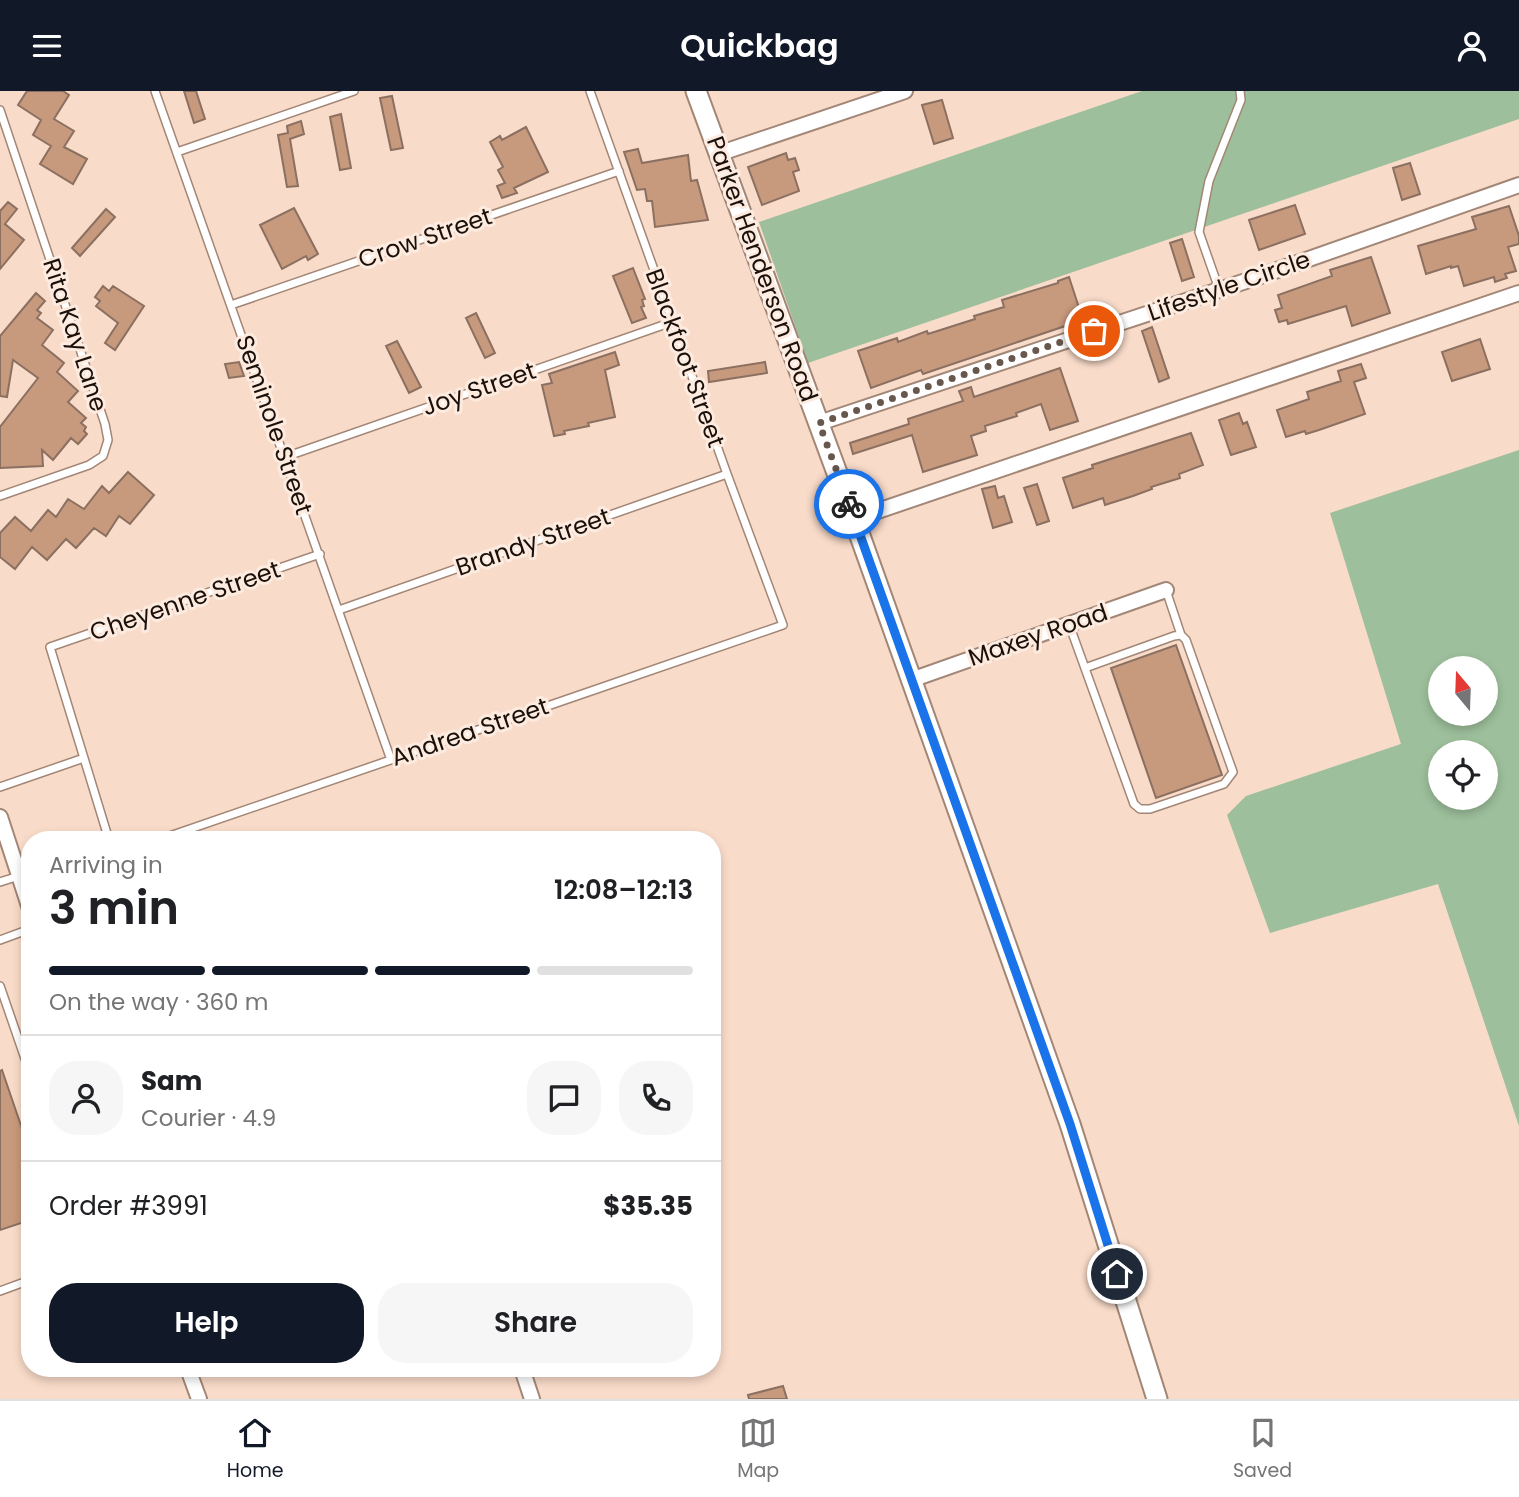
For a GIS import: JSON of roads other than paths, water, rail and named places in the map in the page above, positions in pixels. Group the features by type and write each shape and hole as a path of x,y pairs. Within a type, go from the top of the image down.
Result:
{"street":[{"name":"Parker Henderson Road","path":"696,91 854,519 1070,1124 1157,1399"},
{"path":"718,154 892,93 905,91"},
{"name":"Lifestyle Circle","path":"819,423 1220,290 1519,185"},
{"path":"854,519 1519,293"},
{"name":"Maxey Road","path":"911,680 1166,590"},
{"path":"0,817 21,882"},
{"path":"191,1377 199,1399"},
{"path":"525,1377 532,1399"}],"lane":[{"name":"Seminole Street","path":"155,91 391,760"},
{"path":"177,152 354,91"},
{"name":"Blackfoot Street","path":"590,91 783,625"},
{"path":"1220,290 1199,232 1209,181 1241,100 1240,91"},
{"name":"Rita Kay Lane","path":"0,110 105,424 108,440 103,456 89,465 0,496"},
{"name":"Crow Street","path":"231,305 619,171"},
{"name":"Joy Street","path":"285,457 672,322"},
{"name":"Brandy Street","path":"339,610 727,474"},
{"name":"Cheyenne Street","path":"84,758 50,647 320,554"},
{"path":"1069,624 1134,804 1140,809 1150,809 1224,784 1233,772 1166,590"},
{"name":"Andrea Street","path":"184,831 783,625"},
{"path":"1085,668 1181,635"},
{"path":"0,787 84,758 106,831"},
{"path":"0,882 19,876"},
{"path":"0,940 21,932"},
{"path":"0,986 21,1047"},
{"path":"0,1291 21,1283"}]}
